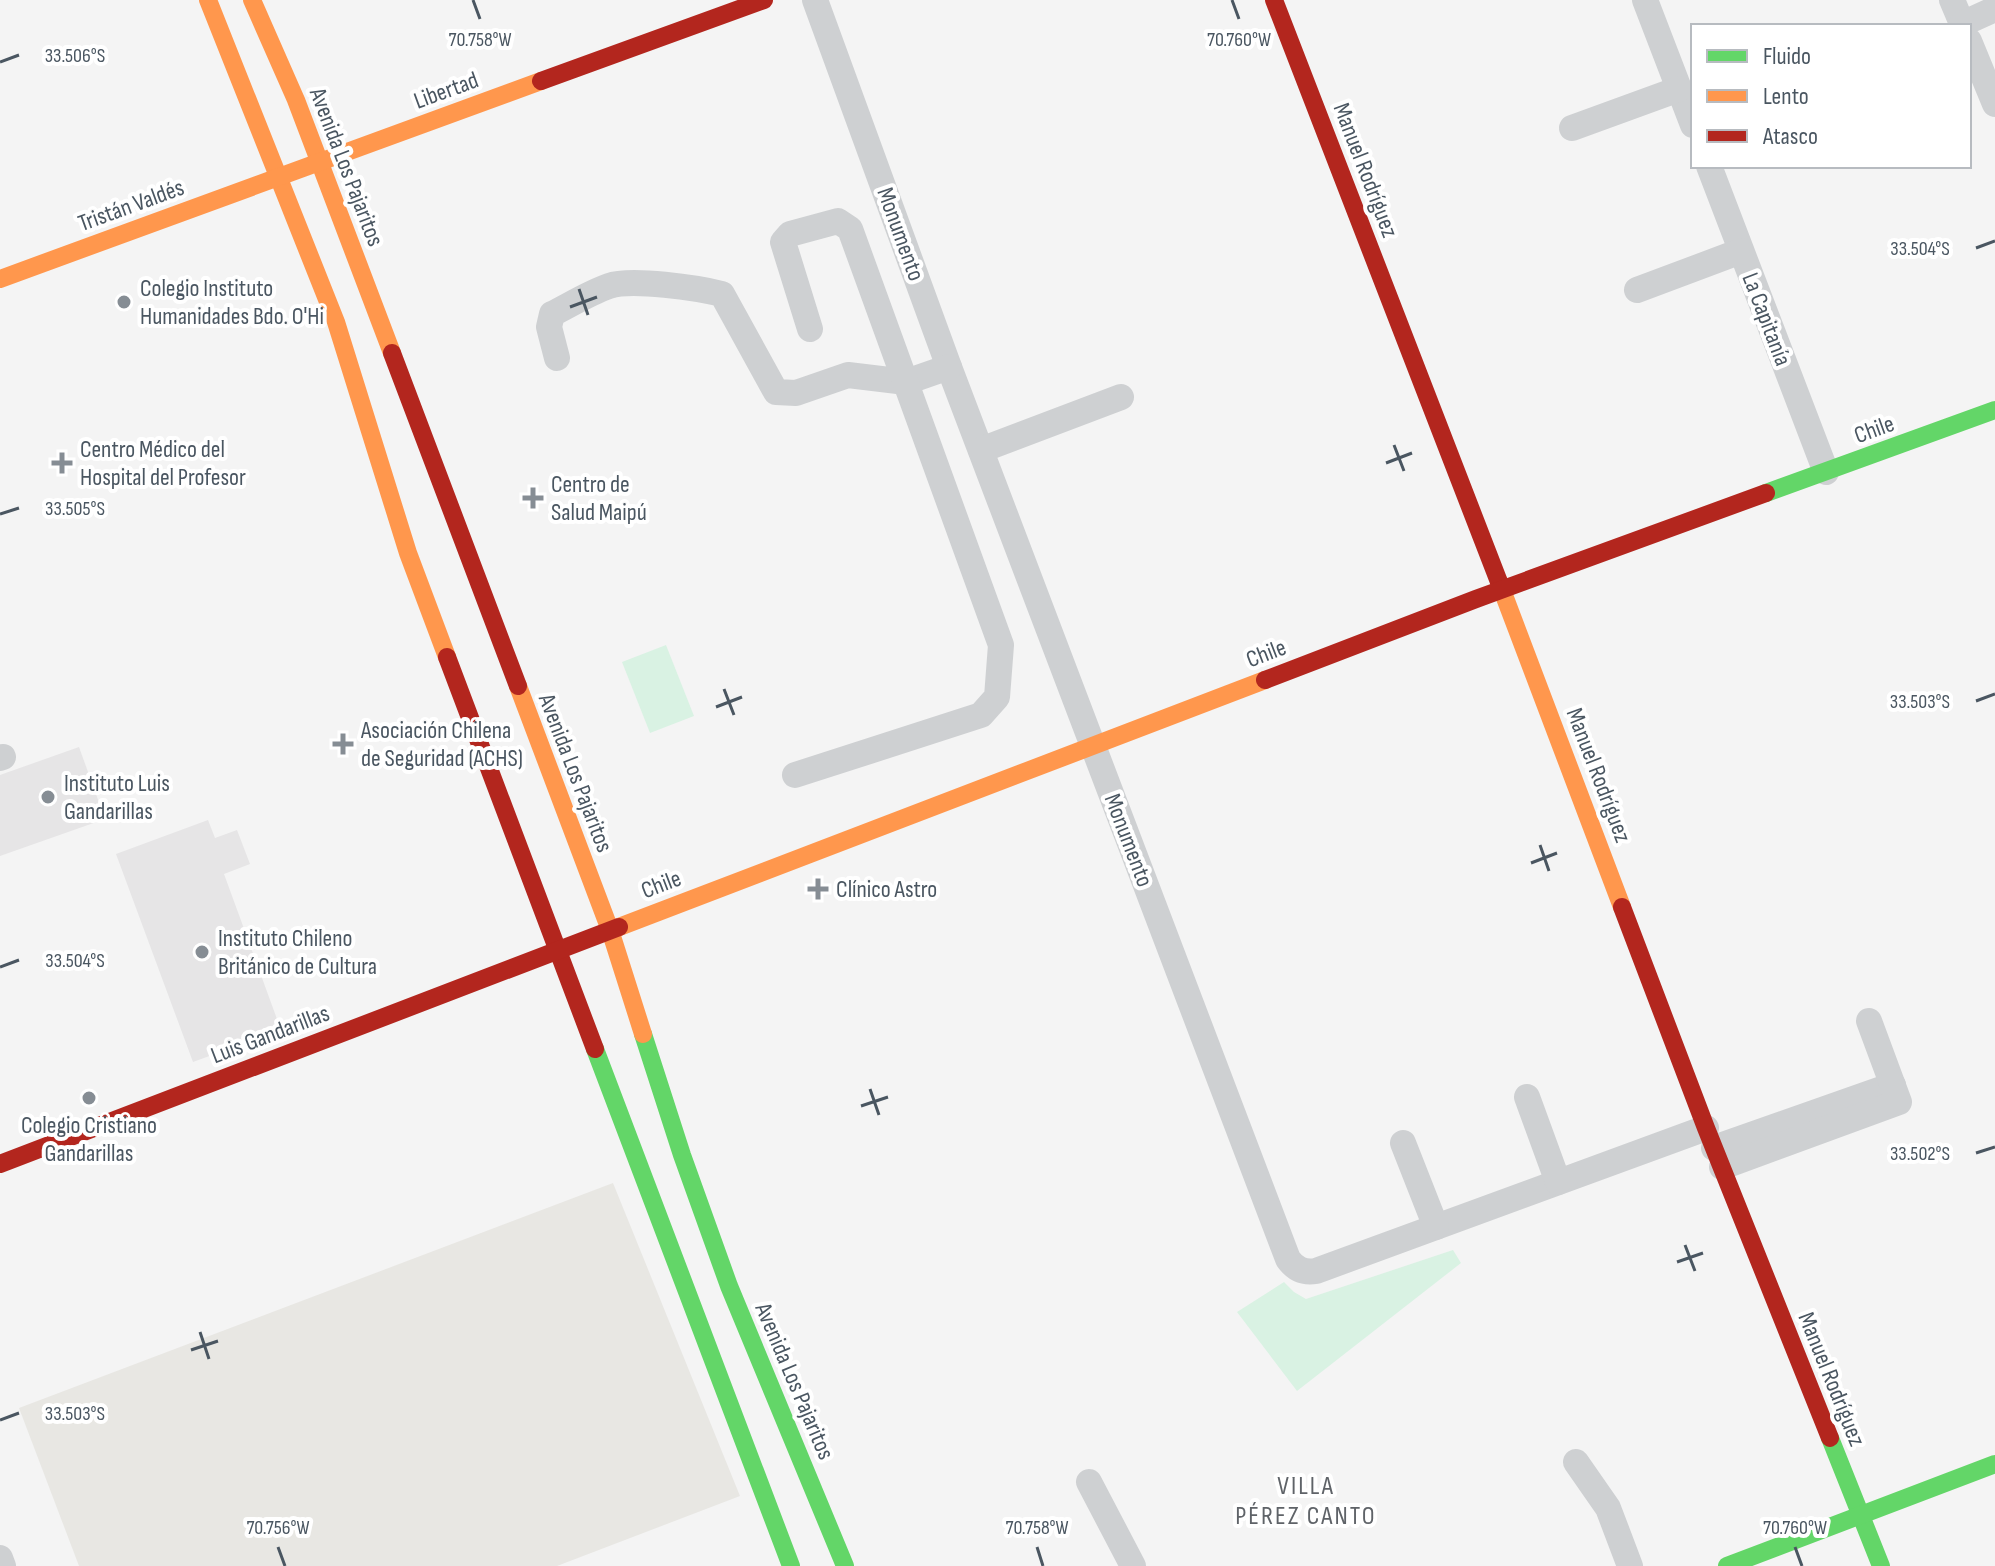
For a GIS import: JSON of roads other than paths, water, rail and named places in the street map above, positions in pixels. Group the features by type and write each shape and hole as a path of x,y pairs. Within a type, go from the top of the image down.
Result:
{"street":[{"path":"208,0 314,264 360,393 408,553 791,1566"},
{"name":"Avenida Los Pajaritos","path":"252,0 282,65 610,930 682,1155 729,1286 845,1566"},
{"name":"Libertad","path":"280,176 764,0"},
{"name":"Monumento","path":"815,0 949,367 1288,1259 1298,1269 1316,1271 1558,1182 1714,1148 1896,1094 1869,1021"},
{"name":"Manuel Rodríguez","path":"1274,0 1714,1148 1881,1566"},
{"path":"1645,0 1691,120"},
{"path":"1961,23 1995,9"},
{"path":"1971,47 1995,104"},
{"path":"1572,128 1679,89"},
{"name":"La Capitanía","path":"1710,168 1826,472"},
{"name":"Tristán Valdés","path":"0,279 280,176"},
{"path":"795,775 981,715 997,697 1001,645 850,229 838,221 790,234 783,242 810,329"},
{"path":"1637,290 1741,251"},
{"path":"557,358 549,327 552,314 611,285 692,286 722,294 776,392 796,393 848,375 906,382 949,367"},
{"path":"981,450 1121,397"},
{"name":"Chile","path":"558,950 1502,590 1995,410"},
{"name":"Luis Gandarillas","path":"0,1164 558,950"},
{"path":"1527,1097 1558,1182"},
{"path":"1403,1143 1436,1227"},
{"path":"1576,1462 1608,1508 1630,1566"},
{"path":"1727,1566 1995,1464"},
{"path":"1089,1482 1133,1566"},
{"path":"0,1558 3,1566"}],"place":[{"name":"Colegio Instituto Humanidades Bdo. O'Hi","path":"124,302"},
{"name":"Centro Médico del Hospital del Profesor","path":"62,463"},
{"name":"Centro de Salud Maipú","path":"533,498"},
{"name":"Asociación Chilena de Seguridad (ACHS)","path":"343,744"},
{"name":"Instituto Luis Gandarillas","path":"48,797"},
{"name":"Clínico Astro","path":"818,889"},
{"name":"Instituto Chileno Británico de Cultura","path":"202,952"},
{"name":"Colegio Cristiano Gandarillas","path":"89,1098"}],"district":[{"name":"VILLA PÉREZ CANTO","path":"1306,1500"}]}
